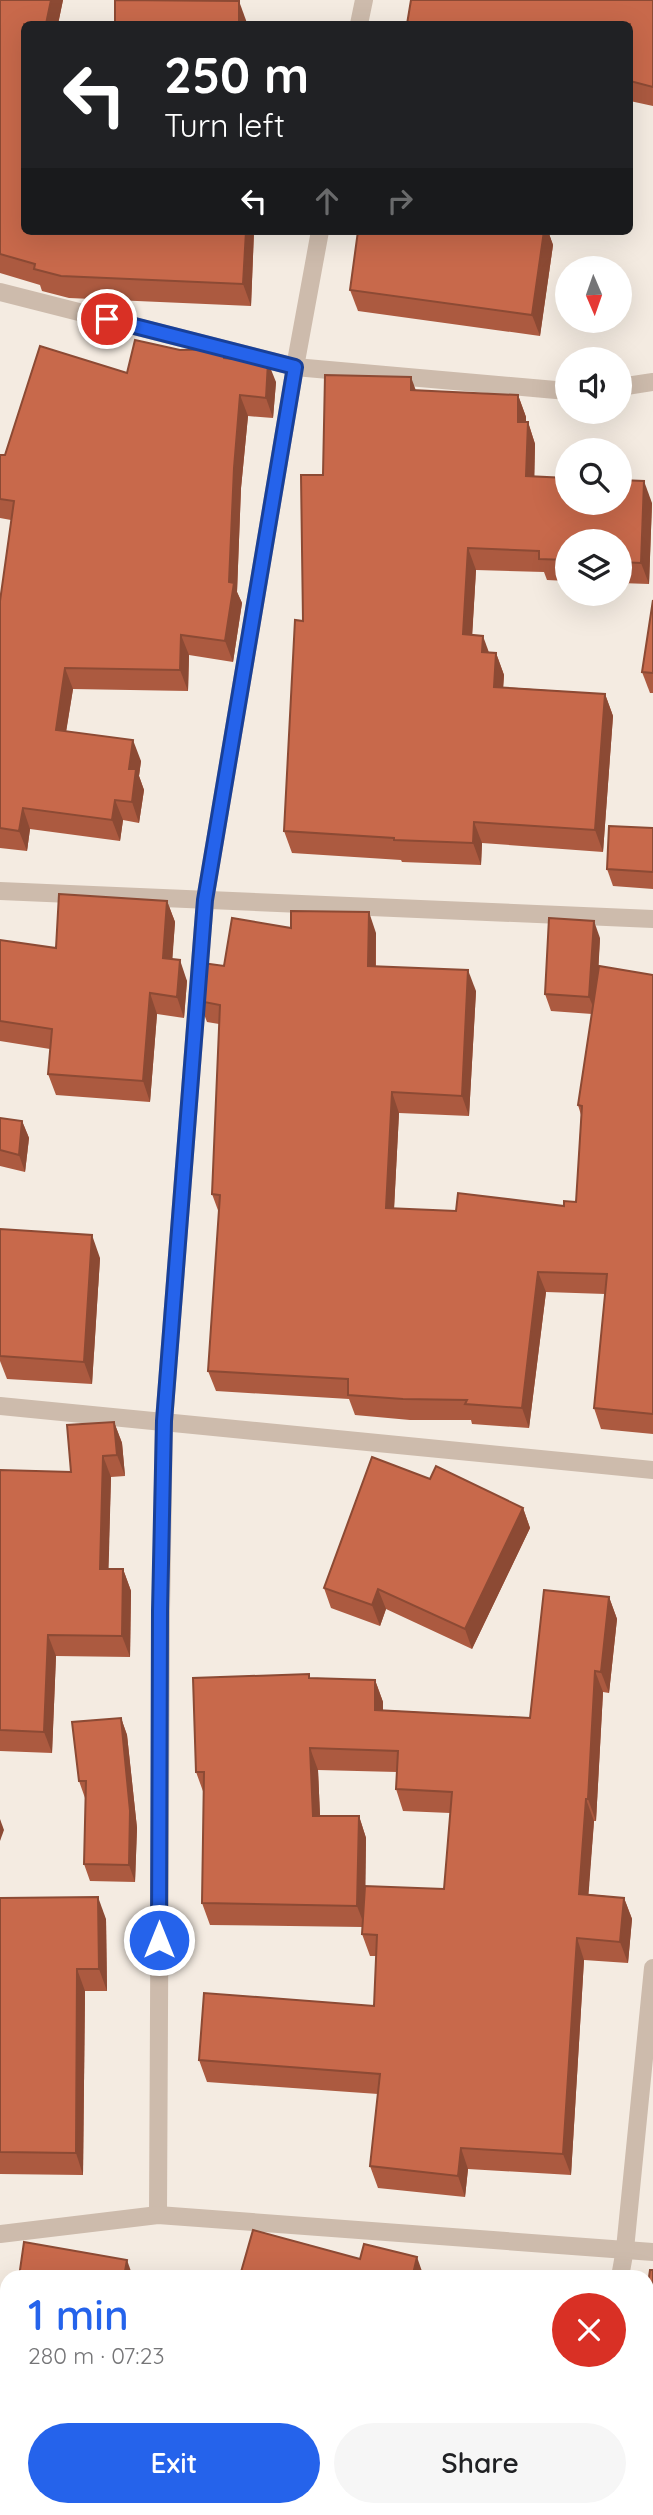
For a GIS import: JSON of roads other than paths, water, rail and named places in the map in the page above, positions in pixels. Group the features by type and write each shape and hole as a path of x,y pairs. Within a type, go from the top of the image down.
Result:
{"street":[{"path":"360,21 364,0"},
{"path":"158,2215 160,1611 164,1421 205,900 319,235"},
{"path":"0,292 295,367 555,390"},
{"path":"632,385 653,382"},
{"path":"0,891 653,919"},
{"path":"0,1406 653,1470"},
{"path":"621,2270 653,1968"},
{"path":"0,2234 158,2215 653,2252"}]}
